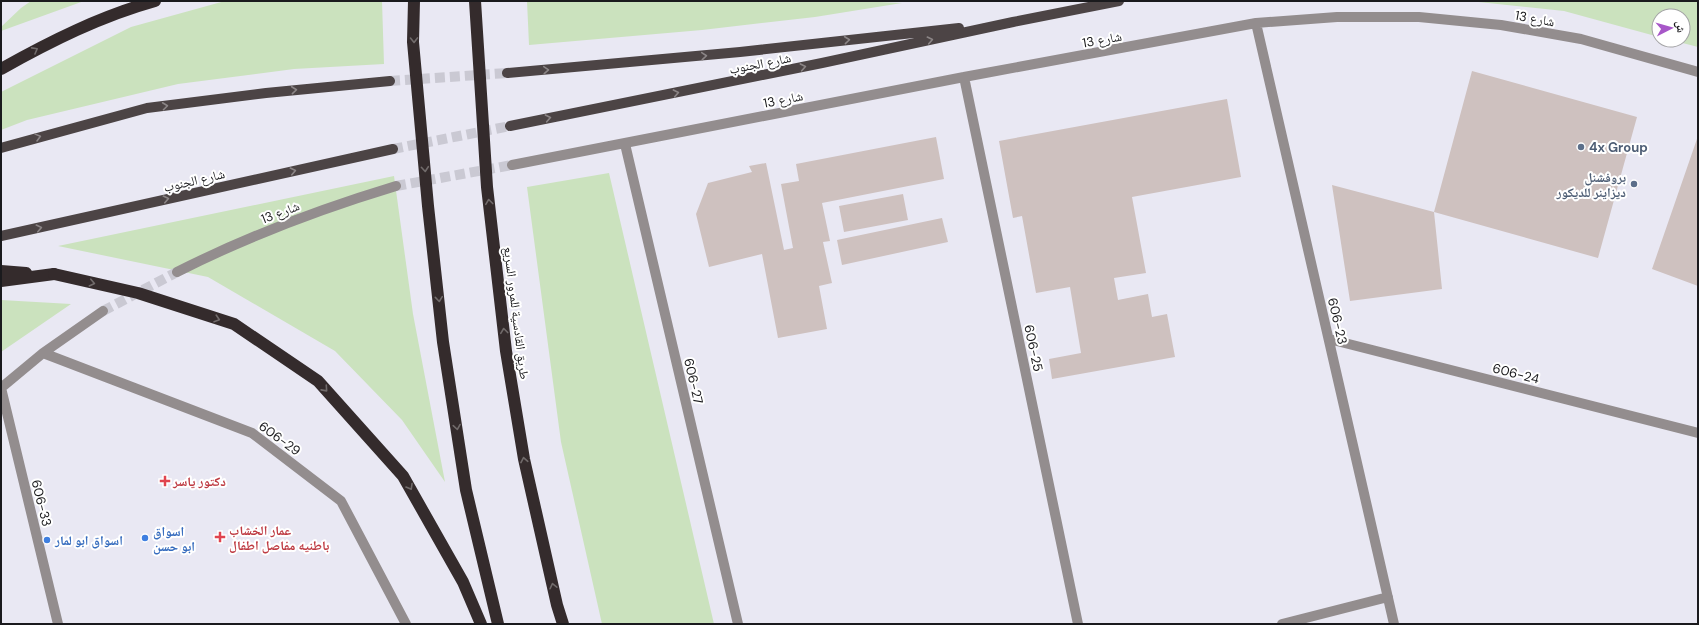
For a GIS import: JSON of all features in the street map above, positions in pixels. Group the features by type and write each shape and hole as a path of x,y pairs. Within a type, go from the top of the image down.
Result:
{"highway":[{"path":"1,69 52,41 123,10 156,1"},
{"path":"414,1 413,42 428,206 443,342 466,490 498,624"},
{"name":"طريق القادسية للمرور السريع","path":"475,1 487,187 506,351 524,459 557,605 563,624"},
{"path":"1,271 54,274 138,293 234,324 318,381 403,476 463,582 481,624"},
{"path":"1,281 54,274"}],"main road":[{"name":"شارع الجنوب","path":"510,126 1119,1"},
{"name":"شارع الجنوب","path":"507,73 740,52 1013,22"},
{"path":"1,148 147,108 266,93 390,81"},
{"name":"شارع الجنوب","path":"1,236 393,149"}],"street":[{"name":"شارع 13","path":"512,165 964,77 1256,24 1338,17 1419,17 1501,25 1581,39 1698,72"},
{"name":"606-23","path":"1256,24 1394,624"},
{"name":"606-25","path":"964,77 1078,624"},
{"name":"606-27","path":"625,144 738,624"},
{"name":"شارع 13","path":"177,272 223,248 293,220 340,202 396,186"},
{"path":"1,388 43,353 102,311"},
{"name":"606-24","path":"1328,339 1698,433"},
{"name":"606-29","path":"43,353 252,433 341,501 406,624"},
{"name":"606-33","path":"1,388 58,624"},
{"path":"1282,624 1388,597"}],"green space":[{"path":"31,1 84,1 1,31 1,27 21,8"},
{"path":"225,1 382,1 384,64 294,69 178,84 27,120 1,130 1,92 131,27"},
{"path":"527,1 859,1 902,3 815,17 702,30 529,45"},
{"path":"1469,1 1698,1 1698,47 1691,45 1691,8 1651,8 1651,35 1564,11"},
{"path":"609,173 714,624 602,624 561,442 527,187"},
{"path":"394,176 413,314 445,482 402,420 335,351 208,277 58,246"},
{"path":"1,300 71,304 1,352"}],"building":[{"path":"1472,71 1637,117 1598,258 1434,212"},
{"path":"1227,99 1241,177 1132,197 1146,273 1114,278 1118,300 1148,294 1152,317 1167,314 1175,357 1052,379 1049,359 1081,353 1070,287 1036,293 1022,216 1013,218 999,141"},
{"path":"1698,136 1698,286 1652,269"},
{"path":"936,137 944,179 822,203 830,241 823,242 832,283 819,286 827,329 778,338 762,254 709,267 696,214 708,183 752,172 749,166 766,163 784,250 793,248 781,184 799,181 796,164"},
{"path":"1332,185 1434,212 1442,289 1350,301"},
{"path":"903,194 908,220 844,232 839,206"},
{"path":"942,218 948,242 842,265 837,240"}],"tunnel":[{"path":"390,81 507,73"},
{"path":"393,149 510,126"},
{"path":"396,186 512,165"},
{"path":"103,311 177,272"}],"place":[{"name":"4x Group","path":"1581,147"},
{"name":"بروفشنل ديزاينر للديكور","path":"1634,184"},
{"name":"دكتور ياسر","path":"165,481"},
{"name":"عمار الخشاب باطنيه مفاصل اطفال","path":"220,537"},
{"name":"اسواق ابو حسن","path":"145,538"},
{"name":"اسواق ابو لمار","path":"47,540"}]}
